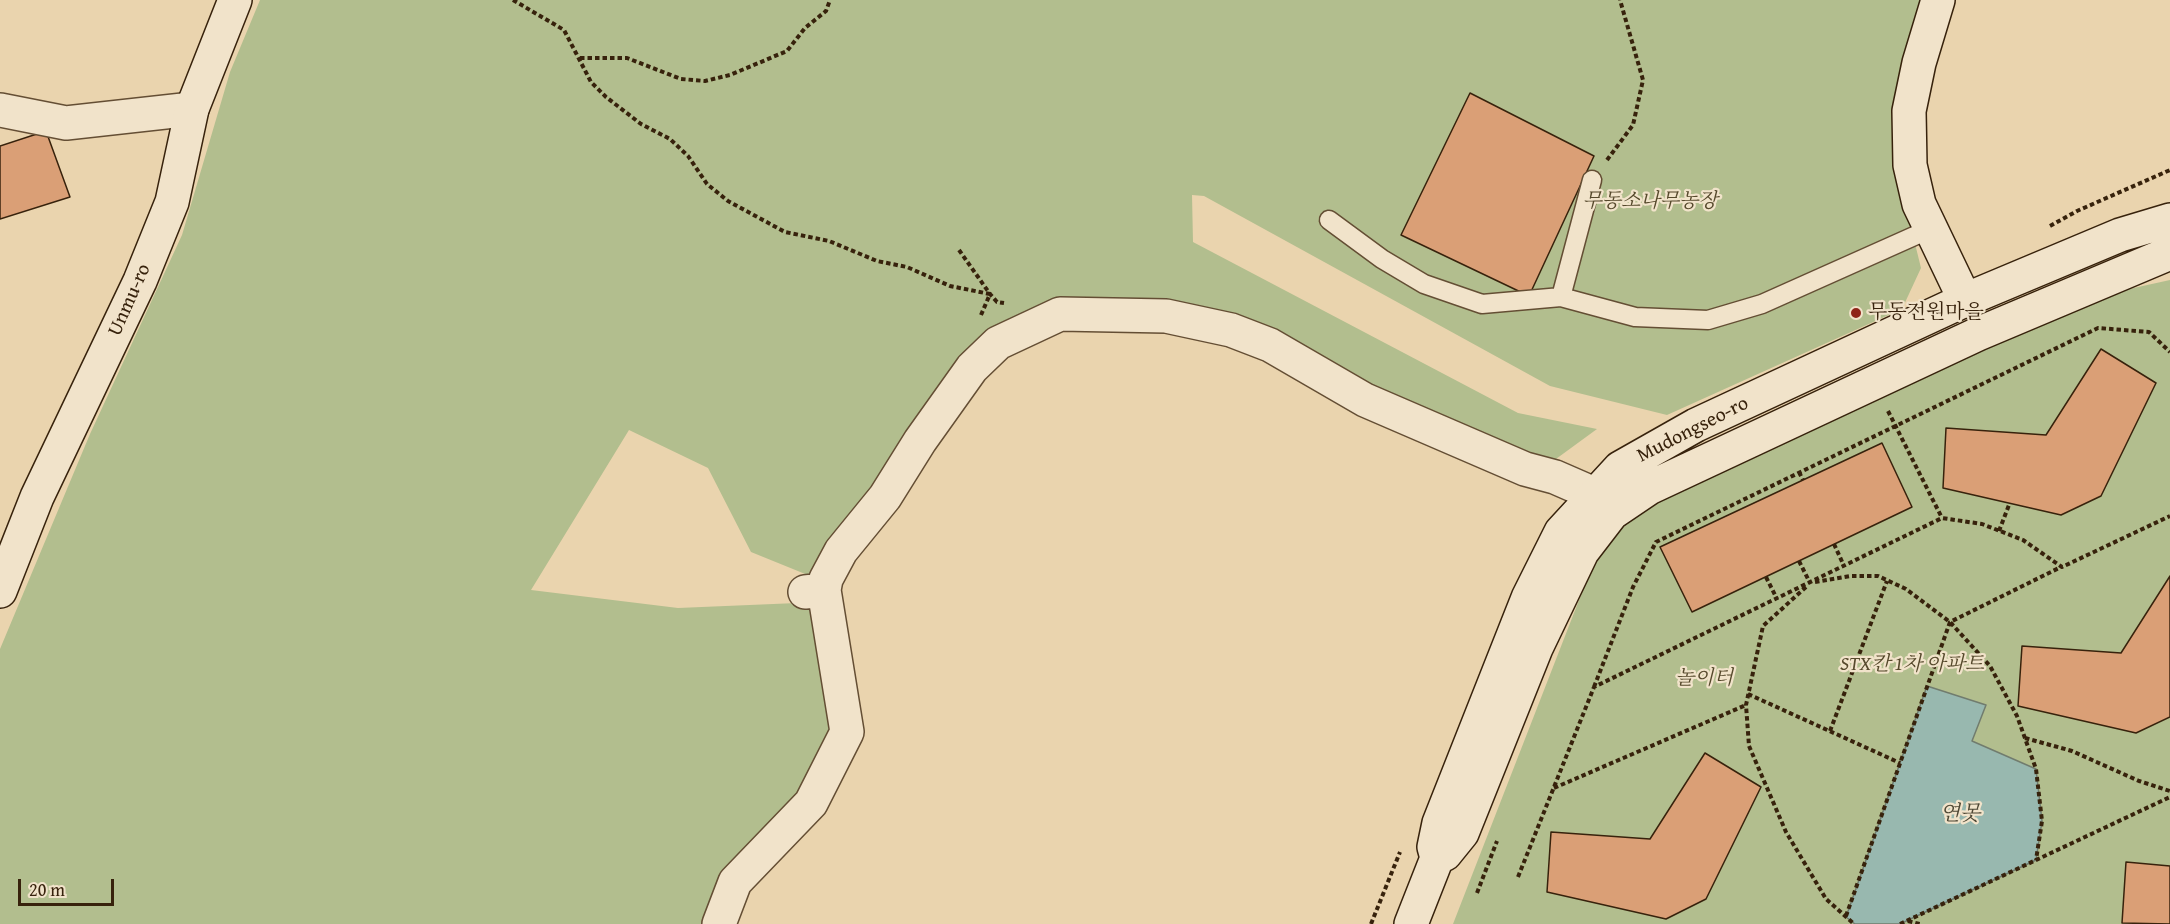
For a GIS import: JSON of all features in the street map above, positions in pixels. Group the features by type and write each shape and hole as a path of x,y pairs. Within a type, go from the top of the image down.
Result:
{"street":[{"name":"Unmu-ro","path":"0,591 37,497 140,281 172,202 192,109 235,0"},
{"path":"1938,0 1919,63 1909,111 1910,165 1919,204 1965,300"},
{"path":"0,110 66,123 192,109"},
{"name":"Mudongseo-ro","path":"1411,924 1437,858 1434,847 1439,823 1528,598 1561,532 1620,468 1696,425 1965,300 2120,235 2170,220"},
{"name":"Mudongseo-ro","path":"1437,858 1446,854 1462,833 1536,648 1582,552 1612,513 1649,488 1707,460 1978,334 2170,253"},
{"path":"2137,266 2170,266"},
{"path":"719,924 735,882 811,803 847,732 815,591 826,579 841,552 885,497 920,441 972,368 998,343 1060,314 1166,316 1231,330 1270,345 1365,400 1525,469 1555,477 1594,494"}],"lane":[{"path":"1561,297 1592,180"},
{"path":"1329,220 1382,259 1424,284 1482,304 1561,297 1635,317 1708,321 1762,304 1930,230"}],"path":[{"path":"513,0 564,30 591,82 606,97 641,124 670,139 688,156 707,184 755,218 785,232 829,241 877,261 907,267 950,286 990,294"},
{"path":"580,58 627,58 681,79 705,81 730,75 787,51 805,28 826,11 830,0"},
{"path":"1592,180 1632,125 1643,80 1620,0"},
{"path":"2047,228 2077,211 2170,170"},
{"path":"959,250 990,294 998,302 1006,304"},
{"path":"1518,877 1633,587 1656,542 2098,328 2149,332 2170,352"},
{"path":"1895,426 1942,518"},
{"path":"1799,472 1803,480"},
{"path":"1999,531 2009,505"},
{"path":"1730,506 1734,512"},
{"path":"1846,917 1950,622 2170,516"},
{"path":"1594,687 1942,518 1982,524 2022,540 2062,567"},
{"path":"1834,544 1844,566"},
{"path":"1799,561 1810,583"},
{"path":"1854,924 1826,899 1786,832 1749,746 1746,705 1764,626 1810,583 1850,576 1878,576 1887,580 1906,589 1950,622 1990,666 2017,716 2036,769 2042,821 2036,860"},
{"path":"1766,577 1777,599"},
{"path":"1830,731 1887,580"},
{"path":"1748,694 1900,763"},
{"path":"1553,789 1746,705"},
{"path":"2025,738 2072,751 2139,781 2170,790"},
{"path":"1900,924 2170,797"},
{"path":"1478,893 1498,837"},
{"path":"1908,921 1920,924"}],"green space":[{"name":"무동소나무농장","path":"260,0 1935,0 1906,207 1921,268 1902,309 1667,415 1550,386 1204,196 1192,195 1193,242 1518,413 1597,429 1545,467 1261,334 1020,326 820,580 751,552 708,468 629,430 531,590 678,608 821,602 840,732 806,801 728,882 701,924 0,924 0,649 90,434 182,235 230,72"},
{"name":"STX칸 1차 아파트","path":"2170,280 2170,924 1453,924 1595,559 1624,521 1659,498 1975,352 2120,291"}],"water":[{"name":"연못","path":"1927,686 1986,705 1972,741 2036,769 2042,821 2036,860 1900,924 1855,924 1846,917"}],"building":[{"path":"1470,93 1594,156 1529,296 1401,235"},
{"path":"46,131 70,197 0,219 0,146"},
{"path":"2101,349 2156,383 2101,496 2061,515 1943,488 1946,428 2046,435"},
{"path":"1882,443 1912,507 1692,612 1660,547"},
{"path":"2170,576 2170,717 2136,733 2018,706 2022,646 2121,653"},
{"path":"1705,753 1761,787 1706,899 1666,919 1547,892 1551,832 1650,839"},
{"path":"2126,862 2170,866 2170,924 2122,923"}],"place":[{"name":"무동전원마을","path":"1856,313"}],"park label":[{"name":"놀이터","path":"1704,679"}]}
